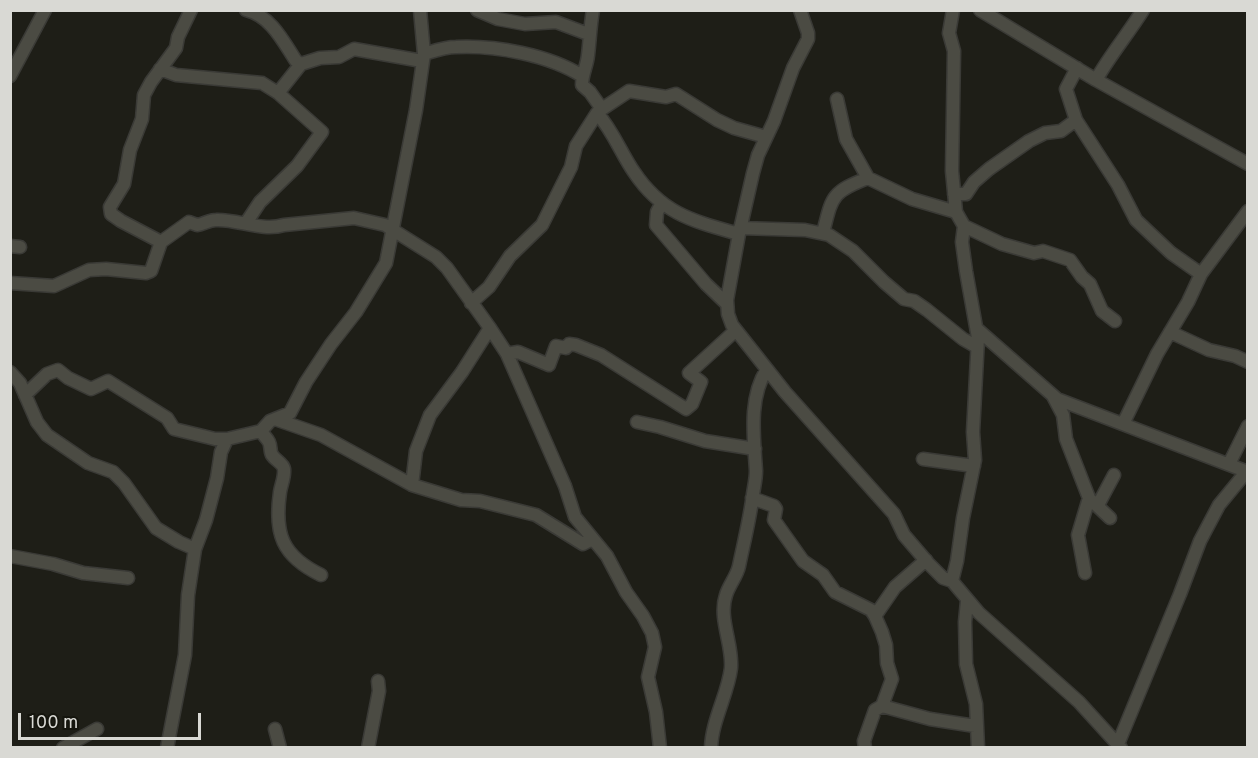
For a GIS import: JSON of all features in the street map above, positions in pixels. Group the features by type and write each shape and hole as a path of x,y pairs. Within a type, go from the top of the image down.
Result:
{"street":[{"path":"10,76 45,10"},
{"path":"161,242 121,221 111,213 110,207 124,184 130,150 142,119 144,95 176,48 178,38 191,10"},
{"path":"246,10 261,16 269,23 300,64"},
{"path":"25,395 47,374 58,370 68,378 91,389 108,381 167,418 174,429 214,439 227,439 261,431 275,420 290,413 306,382 372,289 386,263 416,110 423,58 420,10"},
{"path":"477,10 498,19 525,24 556,22 588,34"},
{"path":"593,10 588,34 588,57 582,76 582,85 590,92 603,120 634,172 662,204 681,216 740,231 806,230 829,235 853,251 904,299 914,301 977,347"},
{"path":"800,10 808,39 758,155 740,231 727,304 728,314 735,331 836,450 872,487 894,514 904,535 926,560 943,578 952,581 967,601 1079,702 1119,746 1200,541 1219,505 1247,472 1068,404 1052,395 977,329"},
{"path":"952,581 974,466 977,347 977,329 962,242 964,226 957,212 952,171 954,51 949,33 953,10"},
{"path":"980,10 1096,80 1248,164"},
{"path":"1096,80 1143,10"},
{"path":"278,93 300,64 320,58 339,57 354,49 423,58 456,47 498,49 551,62 582,76"},
{"path":"1077,68 1066,89 1076,120 1118,185 1137,220 1171,253 1201,274"},
{"path":"160,69 176,75 258,82 278,93 322,132 297,166 260,202 246,223"},
{"path":"471,303 489,287 510,256 542,225 567,175 576,146 600,111 628,91 666,97 676,94 725,124 766,137"},
{"path":"837,99 846,139 868,178 912,199 957,212"},
{"path":"954,194 966,194 974,182 989,169 1036,136 1061,131 1076,120"},
{"path":"823,233 831,201 839,191 868,178"},
{"path":"662,204 657,212 656,225 706,284 727,304"},
{"path":"1123,424 1157,354 1201,274 1248,211"},
{"path":"10,283 59,285 89,270 106,269 146,273 151,271 161,242 189,222 197,225 212,220 246,223 273,229 284,225 354,218 385,225 424,248 447,268 507,354 565,486 575,517 607,556 652,633 655,647 648,677 656,712 660,747"},
{"path":"964,226 1002,244 1034,253 1043,251 1070,260 1090,284 1102,311 1115,321"},
{"path":"412,485 416,452 430,415 462,372 490,328"},
{"path":"507,354 518,352 549,365 556,346 566,348 569,344 576,345 617,364 686,409 692,404 701,382 689,373 735,331"},
{"path":"1170,332 1209,350 1235,356 1248,362"},
{"path":"711,747 731,668 730,640 724,615 724,604 739,566 752,498 756,473 755,395 759,382 767,369"},
{"path":"10,372 20,383 37,422 48,435 88,463 113,472 124,483 156,528 195,549"},
{"path":"1052,395 1063,415 1065,439 1093,502 1110,518"},
{"path":"275,420 321,435 412,485 462,500 480,501 536,515 583,544 592,539"},
{"path":"637,422 705,441 755,449"},
{"path":"1229,464 1248,426"},
{"path":"261,431 270,444 272,454 283,466 285,473 280,491 281,540 293,556 321,575"},
{"path":"167,747 184,655 195,549 206,520 217,478 220,452 227,439"},
{"path":"923,459 974,466"},
{"path":"1085,573 1078,535 1093,502 1114,475"},
{"path":"752,498 774,506 776,509 774,520 793,548 803,561 823,575 835,592 871,610 875,616 886,645 886,663 892,679 882,706 875,710 864,741 865,747"},
{"path":"10,556 53,564 83,573 128,578"},
{"path":"875,616 895,587 926,560"},
{"path":"967,601 966,664 976,704 975,726 978,747"},
{"path":"368,747 379,691 378,681"},
{"path":"882,706 975,726"},
{"path":"63,747 97,729"},
{"path":"275,729 280,747"}]}
